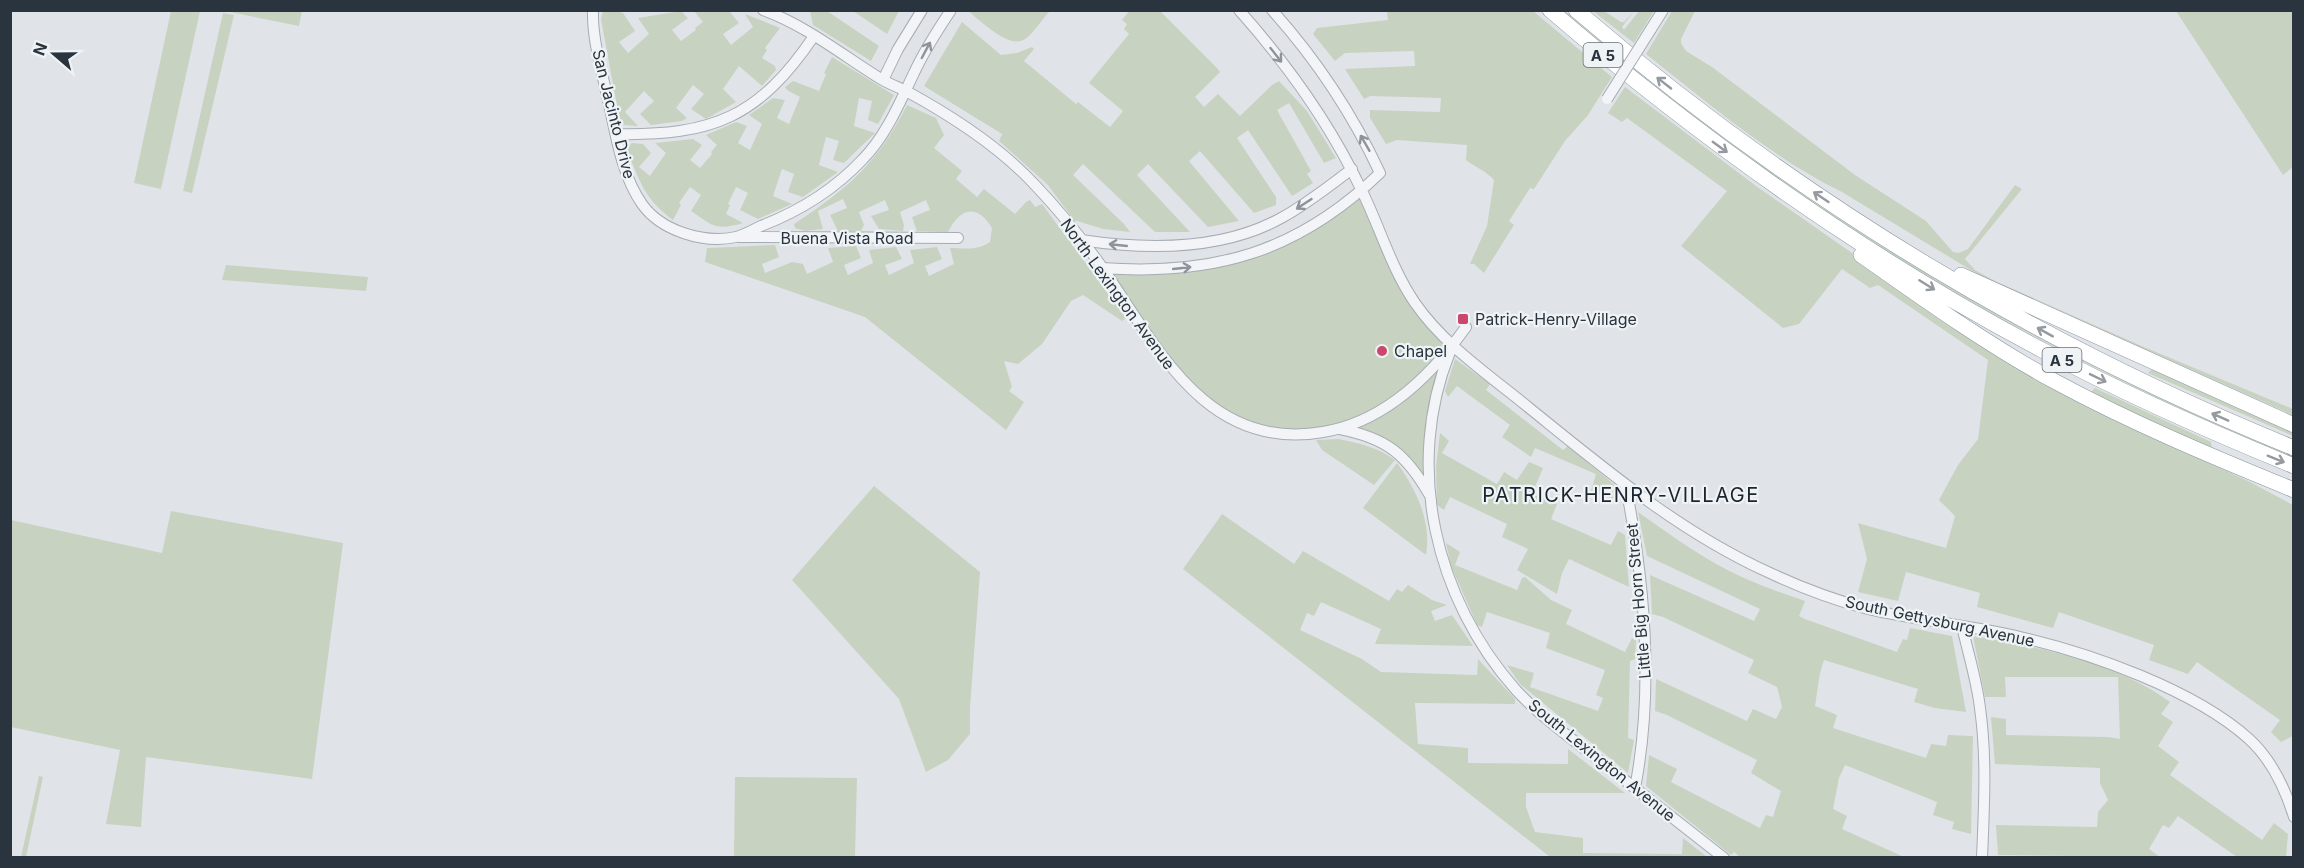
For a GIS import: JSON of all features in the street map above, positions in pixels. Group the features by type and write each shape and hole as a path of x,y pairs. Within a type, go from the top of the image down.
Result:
{"highway":[{"name":"A 5","path":"1550,10 1713,142 1842,232 1937,291 2043,351 2146,401 2294,466"},
{"name":"A 5","path":"1576,10 1652,74 1722,128 1870,230 1945,277 2051,336 2150,385 2294,448"},
{"name":"A 5","path":"1870,230 1908,245 1948,269 1987,288 2294,425"},
{"name":"A 5","path":"1842,232 1860,253 1935,307 2009,355 2154,430 2294,490"},
{"name":"A 5","path":"2260,411 2278,412 2294,418"},
{"path":"2250,472 2294,501"}],"street":[{"name":"San Jacinto Drive","path":"592,10 593,30 616,134 629,179 640,200 652,215 665,225 687,235 699,237 735,237 786,216 824,194 845,177 866,157 882,134 928,46 951,10"},
{"name":"North Lexington Avenue","path":"763,10 793,23 883,80 906,91 962,125 1009,160 1034,184 1081,240 1173,371 1206,402 1232,421 1280,434 1315,434 1340,429 1367,418 1395,401 1427,374 1452,346"},
{"path":"883,80 898,49 922,10"},
{"name":"South Gettysburg Avenue","path":"1239,10 1297,81 1334,137 1352,169 1394,265 1413,299 1436,329 1452,346 1626,487 1731,555 1807,590 1871,609 2019,637 2075,652 2157,684 2226,720 2250,739 2269,762 2294,817"},
{"path":"1102,268 1153,270 1184,268 1252,255 1296,236 1362,191 1380,173 1369,149 1313,62 1272,10"},
{"path":"1606,101 1663,10"},
{"path":"616,134 658,135 682,132 733,116 773,88 795,64 814,36"},
{"path":"1081,240 1118,246 1162,247 1246,233 1282,218 1352,169"},
{"name":"Buena Vista Road","path":"735,237 759,239 958,238"},
{"path":"1452,346 1466,327"},
{"name":"South Lexington Avenue","path":"1452,346 1443,368 1434,409 1430,453 1430,496 1433,524 1444,569 1456,600 1480,642 1516,690 1724,858"},
{"name":"North Lexington Avenue","path":"1340,429 1365,435 1390,446 1417,474 1430,496"},
{"name":"Little Big Horn Street","path":"1626,487 1633,524 1645,642 1644,713 1635,788"},
{"path":"1962,626 1981,717 1985,796 1982,858"}],"green space":[{"path":"612,10 623,13 635,31 619,42 628,53 649,34 638,18 681,11 688,18 672,30 681,41 703,22 694,11 730,12 739,23 723,34 731,45 753,27 745,14 780,28 765,48 767,50 762,58 775,66 776,70 762,86 739,66 723,89 736,102 706,119 691,109 704,94 693,85 676,108 687,118 682,121 651,125 640,114 654,101 644,91 625,112 638,126 624,125 620,122 601,19 603,11"},
{"path":"1050,10 1032,33 1018,41 1011,41 1003,37 968,11"},
{"path":"171,11 200,11 161,189 134,183"},
{"path":"225,11 302,11 299,26"},
{"path":"810,11 827,11 879,46 871,61 813,25"},
{"path":"853,11 899,11 887,34"},
{"path":"1129,11 1160,11 1220,72 1195,97 1204,107 1218,94 1240,116 1279,81 1307,111 1336,158 1324,163 1289,103 1277,110 1311,171 1307,174 1313,183 1292,196 1248,130 1237,138 1276,197 1276,205 1254,213 1200,151 1189,161 1239,221 1208,227 1148,164 1137,175 1190,232 1155,232 1083,164 1073,175 1130,232 1103,229 1074,220 1047,184 999,141 1002,134 924,86 962,22 1001,55 1017,53 1032,47 1034,49 1024,61 1076,104 1078,102 1110,127 1123,111 1089,83 1129,34 1124,29 1127,24 1122,20"},
{"path":"1387,11 1533,11 1612,77 1588,115 1565,141 1534,189 1530,188 1509,221 1514,225 1484,273 1474,264 1470,264 1487,226 1494,180 1466,160 1467,145 1397,140 1386,144 1370,118 1370,110 1440,112 1441,98 1370,96 1364,99 1345,69 1415,66 1414,51 1345,53 1335,61 1313,34 1317,28 1388,20"},
{"path":"1561,11 1565,11 1733,144 1821,205 1911,263 2003,316 2098,366 2195,413 2293,455 2293,459 2100,370 1975,304 1914,268 1764,170"},
{"path":"1593,11 1604,11 1624,22 1634,11 1622,27 1624,30 1639,11 1654,11 1634,43"},
{"path":"1672,11 1695,11 1681,39 1686,51 1712,67 1855,175 1926,221 1953,252 1959,253 1968,249 2015,185 2022,189 1965,259 1975,270 2144,347 2293,409 2293,415 1984,278 1790,163 1646,54"},
{"path":"2176,11 2293,11 2293,167 2283,175"},
{"path":"223,13 234,15 192,193 183,191"},
{"path":"832,57 894,95 878,124 868,120 872,101 859,98 854,126 875,133 844,163 833,160 839,141 826,137 819,165 838,172 803,197 788,192 794,174 782,169 773,196 792,204 758,219 740,210 748,193 736,187 726,214 743,223 727,227 715,226 691,211 701,195 690,187 679,203 681,205 673,220 650,198 628,153 628,147 632,143 643,144 651,153 639,167 650,176 666,153 655,143 693,139 702,145 690,160 700,168 717,145 706,135 736,122 747,126 738,143 750,150 762,124 749,115 773,98 785,100 777,118 789,124 800,97 785,87 793,81 819,91"},
{"path":"1625,87 1756,186 1882,274 2143,432 2248,481 2293,505 2293,736 2281,742 2271,732 2280,720 2197,662 2188,674 2149,660 2154,645 2059,612 2053,628 1977,607 1980,593 1906,572 1898,601 1858,592 1867,559 1858,523 1946,548 1955,516 1939,500 1958,465 1978,439 1988,360 1878,285 1870,288 1842,269 1799,324 1783,328 1681,246 1727,191 1627,118 1622,122 1608,113"},
{"path":"907,105 936,118 944,135 934,148 962,171 956,179 977,197 984,189 1015,214 1030,200 1035,207 1042,204 1126,318 1122,321 1083,295 1071,301 1042,344 1018,364 1004,361 1012,387 1009,391 1024,402 1006,430 865,317 705,262 707,248 775,245 779,257 762,264 765,273 792,262 803,264 807,274 833,262 828,248 856,246 861,258 844,265 848,275 873,263 869,250 896,247 902,259 885,265 889,275 914,263 910,250 937,247 942,259 925,266 929,276 954,264 950,248 976,248 990,242 992,228 975,212 963,214 948,232 917,231 912,217 930,210 926,200 900,212 904,225 903,231 879,229 871,216 889,210 885,200 859,212 864,225 861,231 838,231 830,215 847,208 843,199 818,211 823,229 805,231 795,228 794,224 833,197 861,172 885,143"},
{"path":"1362,191 1394,265 1452,346 1434,409 1430,496 1402,456 1352,431 1315,434 1247,427 1187,385 1102,268 1123,270 1252,255"},
{"path":"226,265 368,277 366,291 222,280"},
{"path":"2022,355 2091,392 2095,388 2211,442 2212,450 2068,382"},
{"path":"1455,359 1490,384 1486,390 1563,450 1568,446 1617,487 1618,502 1591,491 1596,474 1535,448 1531,457 1502,437 1510,425 1457,386 1448,397 1445,391"},
{"path":"2154,367 2293,429 2293,436 2148,373"},
{"path":"1440,433 1449,441 1442,453 1497,484 1504,472 1517,480 1529,462 1543,468 1532,494 1557,504 1551,519 1611,545 1618,531 1625,535 1629,587 1569,559 1562,573 1557,594 1517,570 1528,549 1502,537 1507,524 1450,497 1444,510 1437,505 1436,466"},
{"path":"1338,439 1368,446 1395,460 1374,485 1322,450 1316,440"},
{"path":"1397,463 1421,506 1427,530 1426,555 1363,508"},
{"path":"874,486 980,572 970,734 948,760 926,772 899,699 792,580"},
{"path":"171,511 343,543 312,779 146,757 141,827 106,824 120,750 11,727 11,520 162,553"},
{"path":"1638,512 1716,564 1759,584 1805,601 1799,616 1805,619 1897,652 1903,639 1907,640 1910,628 1952,636 1966,712 1935,708 1914,702 1918,689 1824,660 1815,706 1837,715 1833,728 1926,758 1931,744 1946,746 1948,735 1973,736 1971,834 1952,829 1954,822 1933,815 1937,802 1845,765 1839,778 1833,809 1847,816 1842,829 1904,857 1740,857 1734,852 1731,855 1646,786 1649,755 1677,769 1671,782 1760,828 1766,815 1773,817 1781,791 1751,773 1757,760 1655,711 1656,679 1747,721 1753,709 1776,719 1782,707 1777,687 1748,673 1754,660 1652,614 1650,575 1754,621 1760,609 1647,556"},
{"path":"1222,514 1294,564 1303,551 1389,601 1397,589 1402,592 1408,585 1432,600 1447,605 1431,611 1435,621 1452,615 1473,646 1375,644 1381,629 1321,602 1314,616 1307,613 1300,630 1362,659 1381,672 1477,675 1478,659 1515,699 1515,704 1415,703 1418,744 1468,748 1468,763 1568,764 1568,749 1625,793 1526,793 1526,807 1535,832 1583,838 1583,853 1682,854 1683,838 1707,857 1550,857 1183,569"},
{"path":"1446,543 1460,552 1455,565 1517,590 1522,578 1525,577 1551,600 1572,610 1566,624 1625,652 1632,638 1636,641 1635,659 1630,661 1628,738 1634,740 1628,773 1520,684 1507,665 1534,673 1530,687 1598,711 1603,698 1596,695 1605,670 1546,648 1550,633 1487,612 1482,627 1477,625 1451,566"},
{"path":"1973,636 2050,651 2100,666 2125,676 2170,702 2161,714 2173,722 2158,746 2179,762 2170,775 2262,840 2274,823 2288,834 2286,857 2237,857 2178,816 2169,828 2163,825 2149,849 2160,857 1998,855 1996,825 2097,827 2098,812 2108,800 2100,783 2100,768 1995,764 1991,717 2006,719 2006,735 2120,739 2118,677 2005,677 2006,697 1985,697"},
{"path":"39,776 43,777 26,857 21,857"},
{"path":"735,777 857,778 855,857 734,857"}],"place":[{"name":"Patrick-Henry-Village","path":"1463,319"},
{"name":"Chapel","path":"1382,351"}],"district":[{"name":"PATRICK-HENRY-VILLAGE","path":"1621,495"}]}
